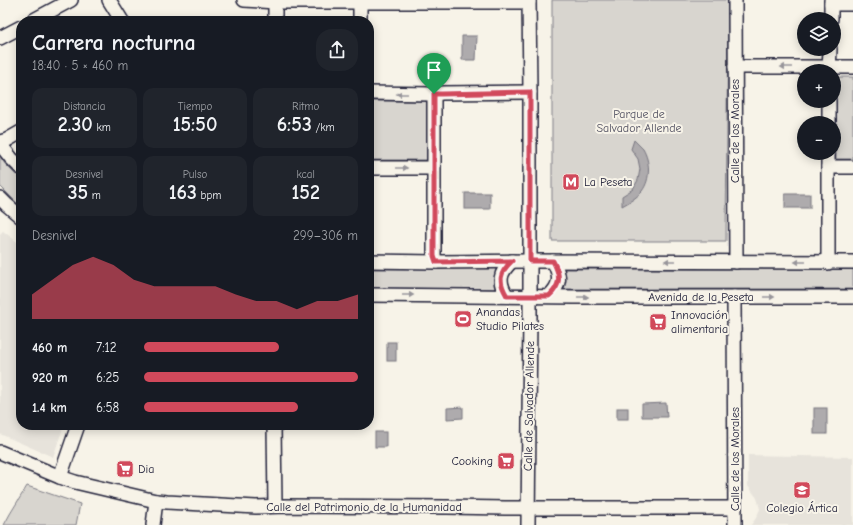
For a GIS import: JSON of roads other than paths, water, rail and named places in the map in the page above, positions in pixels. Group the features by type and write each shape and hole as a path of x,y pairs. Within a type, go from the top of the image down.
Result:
{"street":[{"path":"41,16 71,0"},
{"path":"109,0 119,16"},
{"path":"244,0 530,1"},
{"name":"Calle de los Morales","path":"735,0 736,262"},
{"path":"275,1 275,16"},
{"path":"360,1 360,16"},
{"name":"Calle de Salvador Allende","path":"528,525 530,1"},
{"path":"830,12 831,2 853,4"},
{"path":"0,38 16,30"},
{"path":"735,66 797,68"},
{"path":"841,68 853,67"},
{"path":"374,93 442,94 530,92"},
{"path":"434,94 434,256 436,262"},
{"path":"16,135 0,143 16,163"},
{"path":"828,160 828,263"},
{"path":"374,168 430,168 434,166"},
{"path":"828,167 853,167"},
{"path":"2,205 16,214"},
{"path":"374,261 853,262"},
{"path":"507,296 502,285 501,278 502,272 512,261"},
{"path":"549,296 557,287 559,280 553,261"},
{"name":"Avenida de la Peseta","path":"374,295 853,297"},
{"name":"Calle de los Morales","path":"734,297 735,525"},
{"path":"60,477 76,430"},
{"path":"274,430 275,506"},
{"name":"Calle del Patrimonio de la Humanidad","path":"0,452 75,482 156,501 167,502 256,507 735,508"},
{"path":"153,525 156,501"}],"place":[{"name":"La Peseta","path":"571,182"},
{"name":"Anandas Studio Pilates","path":"463,319"},
{"name":"Innovación alimentaria","path":"658,322"},
{"name":"Cooking","path":"506,461"},
{"name":"Dia","path":"125,469"},
{"name":"Colegio Ártica","path":"802,490"}],"park label":[{"name":"Parque de Salvador Allende","path":"639,121"}]}
